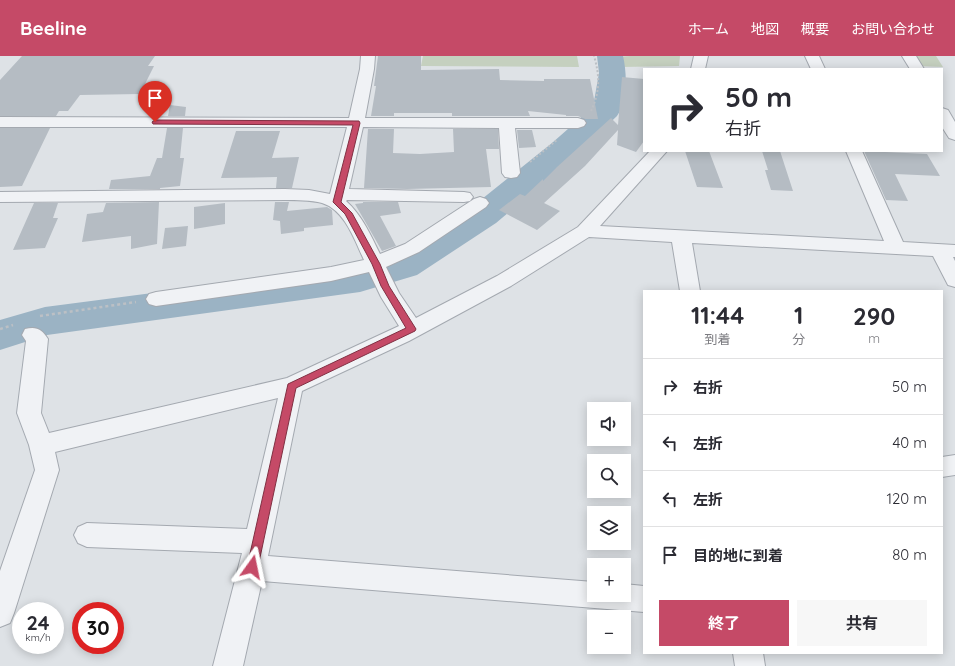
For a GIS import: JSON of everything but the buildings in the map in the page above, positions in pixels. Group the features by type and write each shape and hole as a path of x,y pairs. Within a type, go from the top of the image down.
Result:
{"street":[{"path":"368,56 367,69 356,123 338,198 376,264 385,286 412,329"},
{"path":"698,68 701,56"},
{"path":"812,56 818,68"},
{"path":"909,56 915,68"},
{"path":"943,115 955,135"},
{"path":"0,122 578,123"},
{"path":"507,123 511,173"},
{"path":"41,445 292,386 412,329 504,281 585,231 658,152"},
{"path":"854,152 897,249"},
{"path":"0,197 278,195 326,198 472,200 412,248 376,264 331,274 156,299"},
{"path":"585,231 947,251 955,280"},
{"path":"681,236 690,290"},
{"path":"0,613 47,470 41,445 29,413 37,339 28,326"},
{"path":"228,666 258,541 292,386"},
{"path":"943,467 955,465"},
{"path":"87,535 258,541"},
{"path":"252,567 587,594"},
{"path":"631,598 643,599"},
{"path":"748,654 750,666"}],"path":[{"path":"578,123 589,113 600,92 594,56"},
{"path":"0,329 28,326 51,314 156,299"}],"green space":[{"path":"423,56 577,56 579,67 421,66"},
{"path":"680,56 679,66 621,67 616,57"},
{"path":"912,56 936,56 943,67 918,66"}],"waterway":[{"path":"0,335 45,321 360,279 404,266 484,215 563,150 607,110 613,73 610,56"}],"route":[{"path":"155,122 356,123 337,202 348,213 376,264 385,286 412,329 292,386 252,567"}]}
